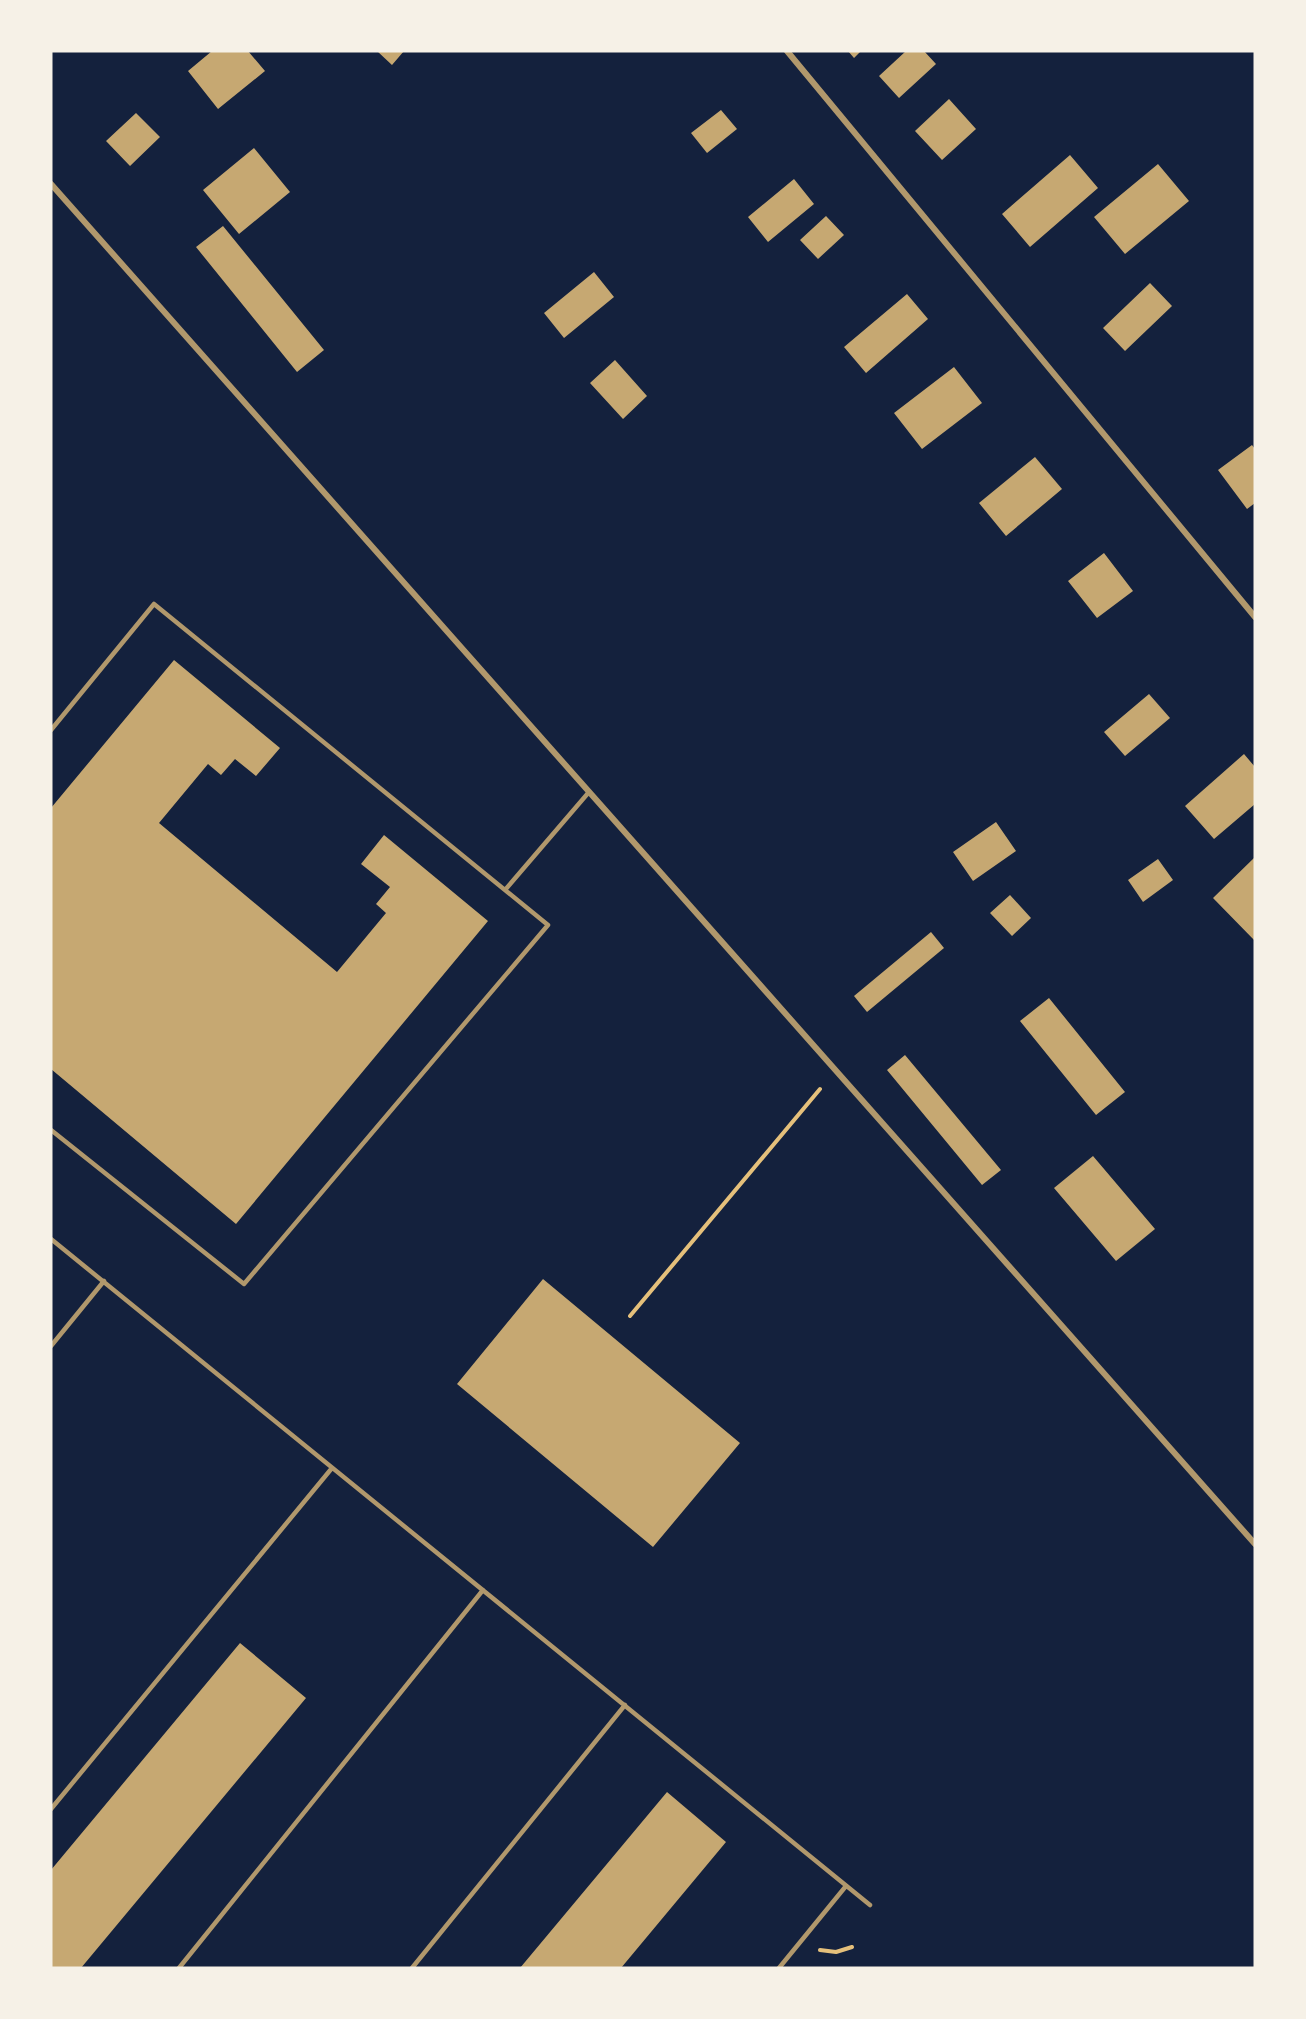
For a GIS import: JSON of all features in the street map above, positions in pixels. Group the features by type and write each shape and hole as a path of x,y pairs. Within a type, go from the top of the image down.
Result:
{"street":[{"path":"787,51 1255,617"},
{"path":"51,184 1255,1544"}],"lane":[{"path":"51,730 154,604 548,925 244,1284 51,1130"},
{"path":"505,890 589,792"},
{"path":"51,1239 870,1905"},
{"path":"51,1346 104,1281"},
{"path":"51,1809 332,1468"},
{"path":"179,1968 483,1590"},
{"path":"412,1968 625,1705"},
{"path":"779,1968 846,1886"}],"path":[{"path":"630,1316 820,1089"},
{"path":"799,1944 818,1950 836,1952 852,1947"}],"building":[{"path":"212,51 248,51 265,71 218,109 188,71"},
{"path":"377,51 404,51 392,65"},
{"path":"848,51 861,51 854,58"},
{"path":"906,51 924,51 936,64 899,98 879,76"},
{"path":"949,99 976,129 942,160 915,131"},
{"path":"721,110 737,129 707,153 691,133"},
{"path":"136,113 160,137 130,166 106,141"},
{"path":"254,148 290,192 239,234 203,190"},
{"path":"1070,155 1098,188 1030,247 1002,214"},
{"path":"1158,164 1189,201 1125,254 1094,217"},
{"path":"794,179 814,204 768,242 748,217"},
{"path":"826,216 844,235 818,259 800,240"},
{"path":"223,226 324,350 297,372 196,247"},
{"path":"594,272 614,297 564,338 544,313"},
{"path":"1150,283 1172,306 1125,351 1103,328"},
{"path":"907,294 928,319 866,373 844,347"},
{"path":"615,360 647,396 623,419 590,383"},
{"path":"954,367 982,403 922,449 894,413"},
{"path":"1252,445 1255,449 1255,503 1247,509 1218,470"},
{"path":"1035,457 1062,489 1006,536 979,503"},
{"path":"1104,553 1133,591 1097,618 1068,581"},
{"path":"174,660 280,748 256,776 235,759 221,775 208,764 159,823 337,972 386,913 376,904 390,887 361,864 384,835 488,921 236,1224 51,1069 51,808"},
{"path":"1149,694 1170,718 1125,756 1104,732"},
{"path":"1244,754 1255,767 1255,804 1214,839 1185,806"},
{"path":"996,822 1016,851 973,881 953,852"},
{"path":"1255,857 1255,941 1213,898"},
{"path":"1158,859 1173,880 1143,902 1128,880"},
{"path":"1010,895 1031,918 1012,936 990,913"},
{"path":"931,932 944,948 867,1012 854,996"},
{"path":"1049,998 1125,1092 1096,1115 1020,1021"},
{"path":"905,1055 1001,1170 982,1185 887,1070"},
{"path":"1093,1156 1155,1229 1116,1261 1054,1188"},
{"path":"543,1279 740,1443 653,1547 457,1384"},
{"path":"240,1643 306,1698 81,1968 51,1968 51,1870"},
{"path":"667,1792 726,1842 621,1968 520,1968"}]}
